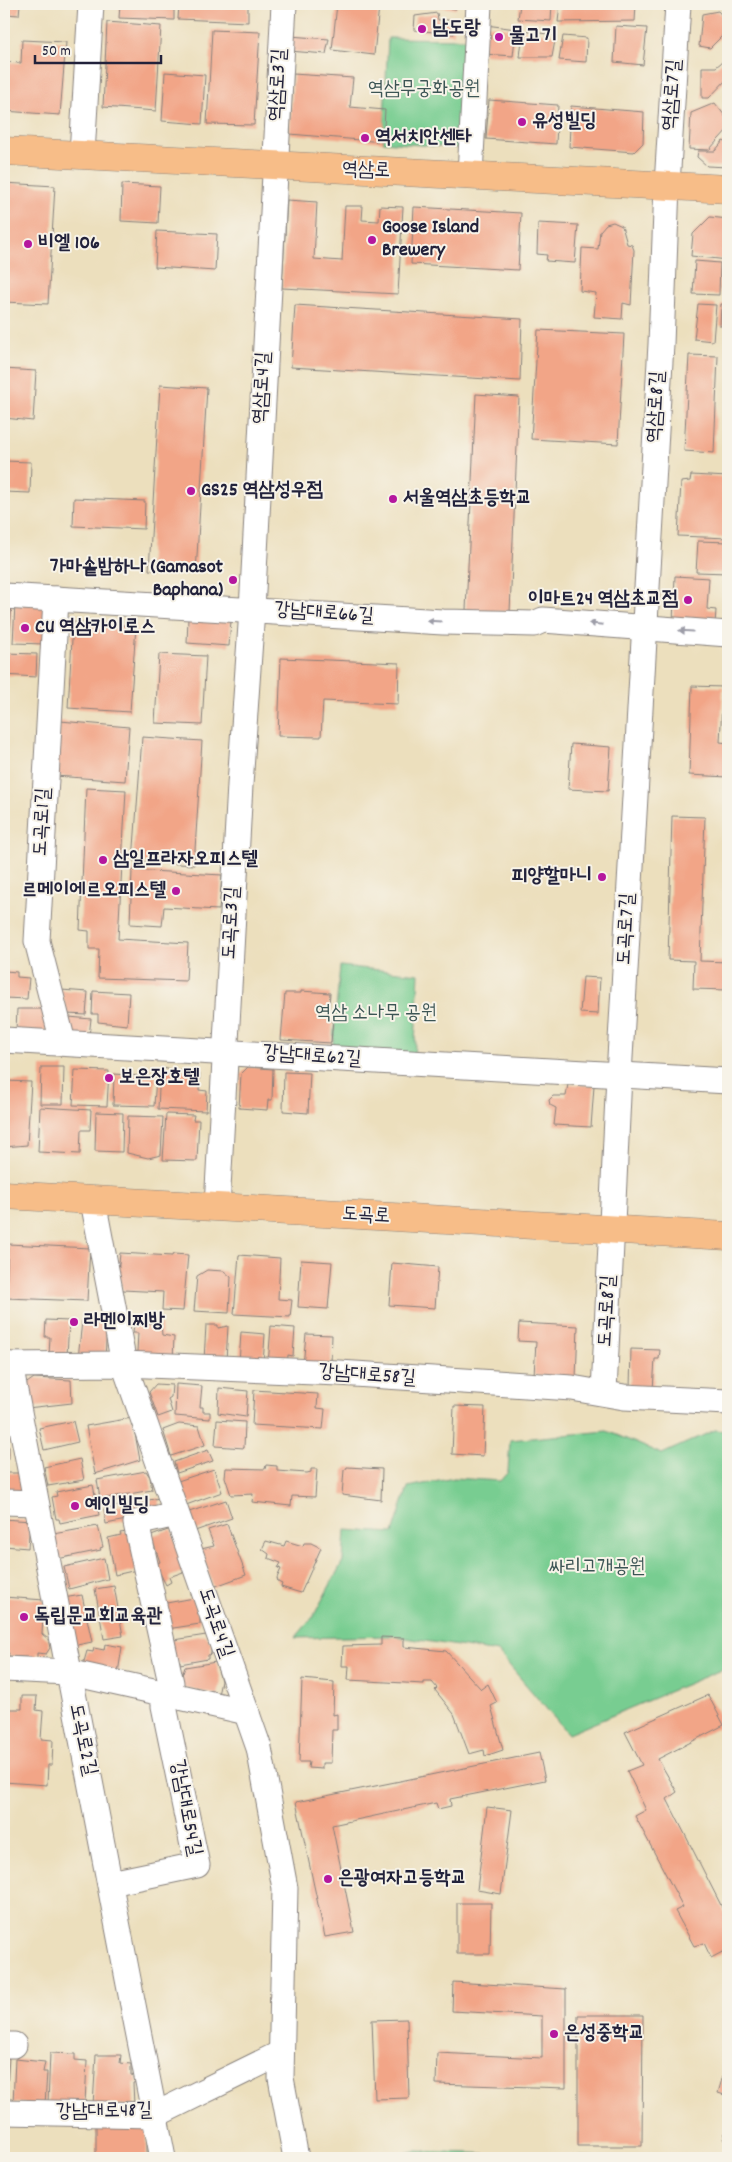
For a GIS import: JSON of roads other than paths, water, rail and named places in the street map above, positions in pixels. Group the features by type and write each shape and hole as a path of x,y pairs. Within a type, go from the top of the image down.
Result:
{"main road":[{"name":"역삼로","path":"4,151 82,154 274,167 728,189"},
{"name":"도곡로","path":"4,1195 612,1231 728,1236"}],"street":[{"path":"82,154 91,4"},
{"name":"역삼로3길","path":"274,167 284,4"},
{"path":"470,175 479,4"},
{"name":"역삼로7길","path":"667,185 678,4"},
{"name":"역삼로4길","path":"252,610 274,167"},
{"name":"역삼로8길","path":"644,628 661,344 667,185"},
{"name":"강남대로66길","path":"4,596 443,622 534,624 543,620 728,634"},
{"name":"도곡로1길","path":"56,599 36,941 64,1042"},
{"name":"도곡로3길","path":"217,1207 239,795 252,610"},
{"name":"도곡로7길","path":"612,1231 644,628"},
{"name":"강남대로62길","path":"4,1040 728,1081"},
{"name":"도곡로4길","path":"93,1201 124,1364 259,1748 285,1888 280,2054 281,2078 296,2158"},
{"name":"도곡로8길","path":"604,1392 612,1231"},
{"name":"강남대로58길","path":"7,1365 124,1364 338,1373 572,1388 604,1392 624,1397 728,1402"},
{"name":"도곡로2길","path":"7,1365 111,1883 163,2158"},
{"path":"4,1502 36,1503"},
{"name":"강남대로54길","path":"111,1883 197,1866 164,1706 171,1683 136,1523 176,1514"},
{"path":"4,1669 68,1672 247,1712"},
{"name":"강남대로48길","path":"4,2112 155,2115 280,2054"}],"place":[{"name":"남도랑","path":"422,29"},
{"name":"물고기","path":"499,37"},
{"name":"유성빌딩","path":"522,122"},
{"name":"역서치안센타","path":"365,138"},
{"name":"Goose Island Brewery","path":"372,240"},
{"name":"비엘 106","path":"28,244"},
{"name":"GS25 역삼성우점","path":"191,491"},
{"name":"서울역삼초등학교","path":"393,499"},
{"name":"가마솥밥하나 (Gamasot Baphana)","path":"233,580"},
{"name":"이마트24 역삼초교점","path":"688,600"},
{"name":"CU 역삼카이로스","path":"25,628"},
{"name":"삼일프라자오피스텔","path":"103,860"},
{"name":"피양할마니","path":"602,877"},
{"name":"르메이에르오피스텔","path":"176,891"},
{"name":"보은장호텔","path":"109,1078"},
{"name":"라멘이찌방","path":"74,1322"},
{"name":"예인빌딩","path":"75,1506"},
{"name":"독립문교회교육관","path":"24,1617"},
{"name":"은광여자고등학교","path":"328,1879"},
{"name":"은성중학교","path":"554,2034"}],"park label":[{"name":"역삼무궁화공원","path":"424,90"},
{"name":"역삼 소나무 공원","path":"376,1014"},
{"name":"싸리고개공원","path":"597,1568"}]}
